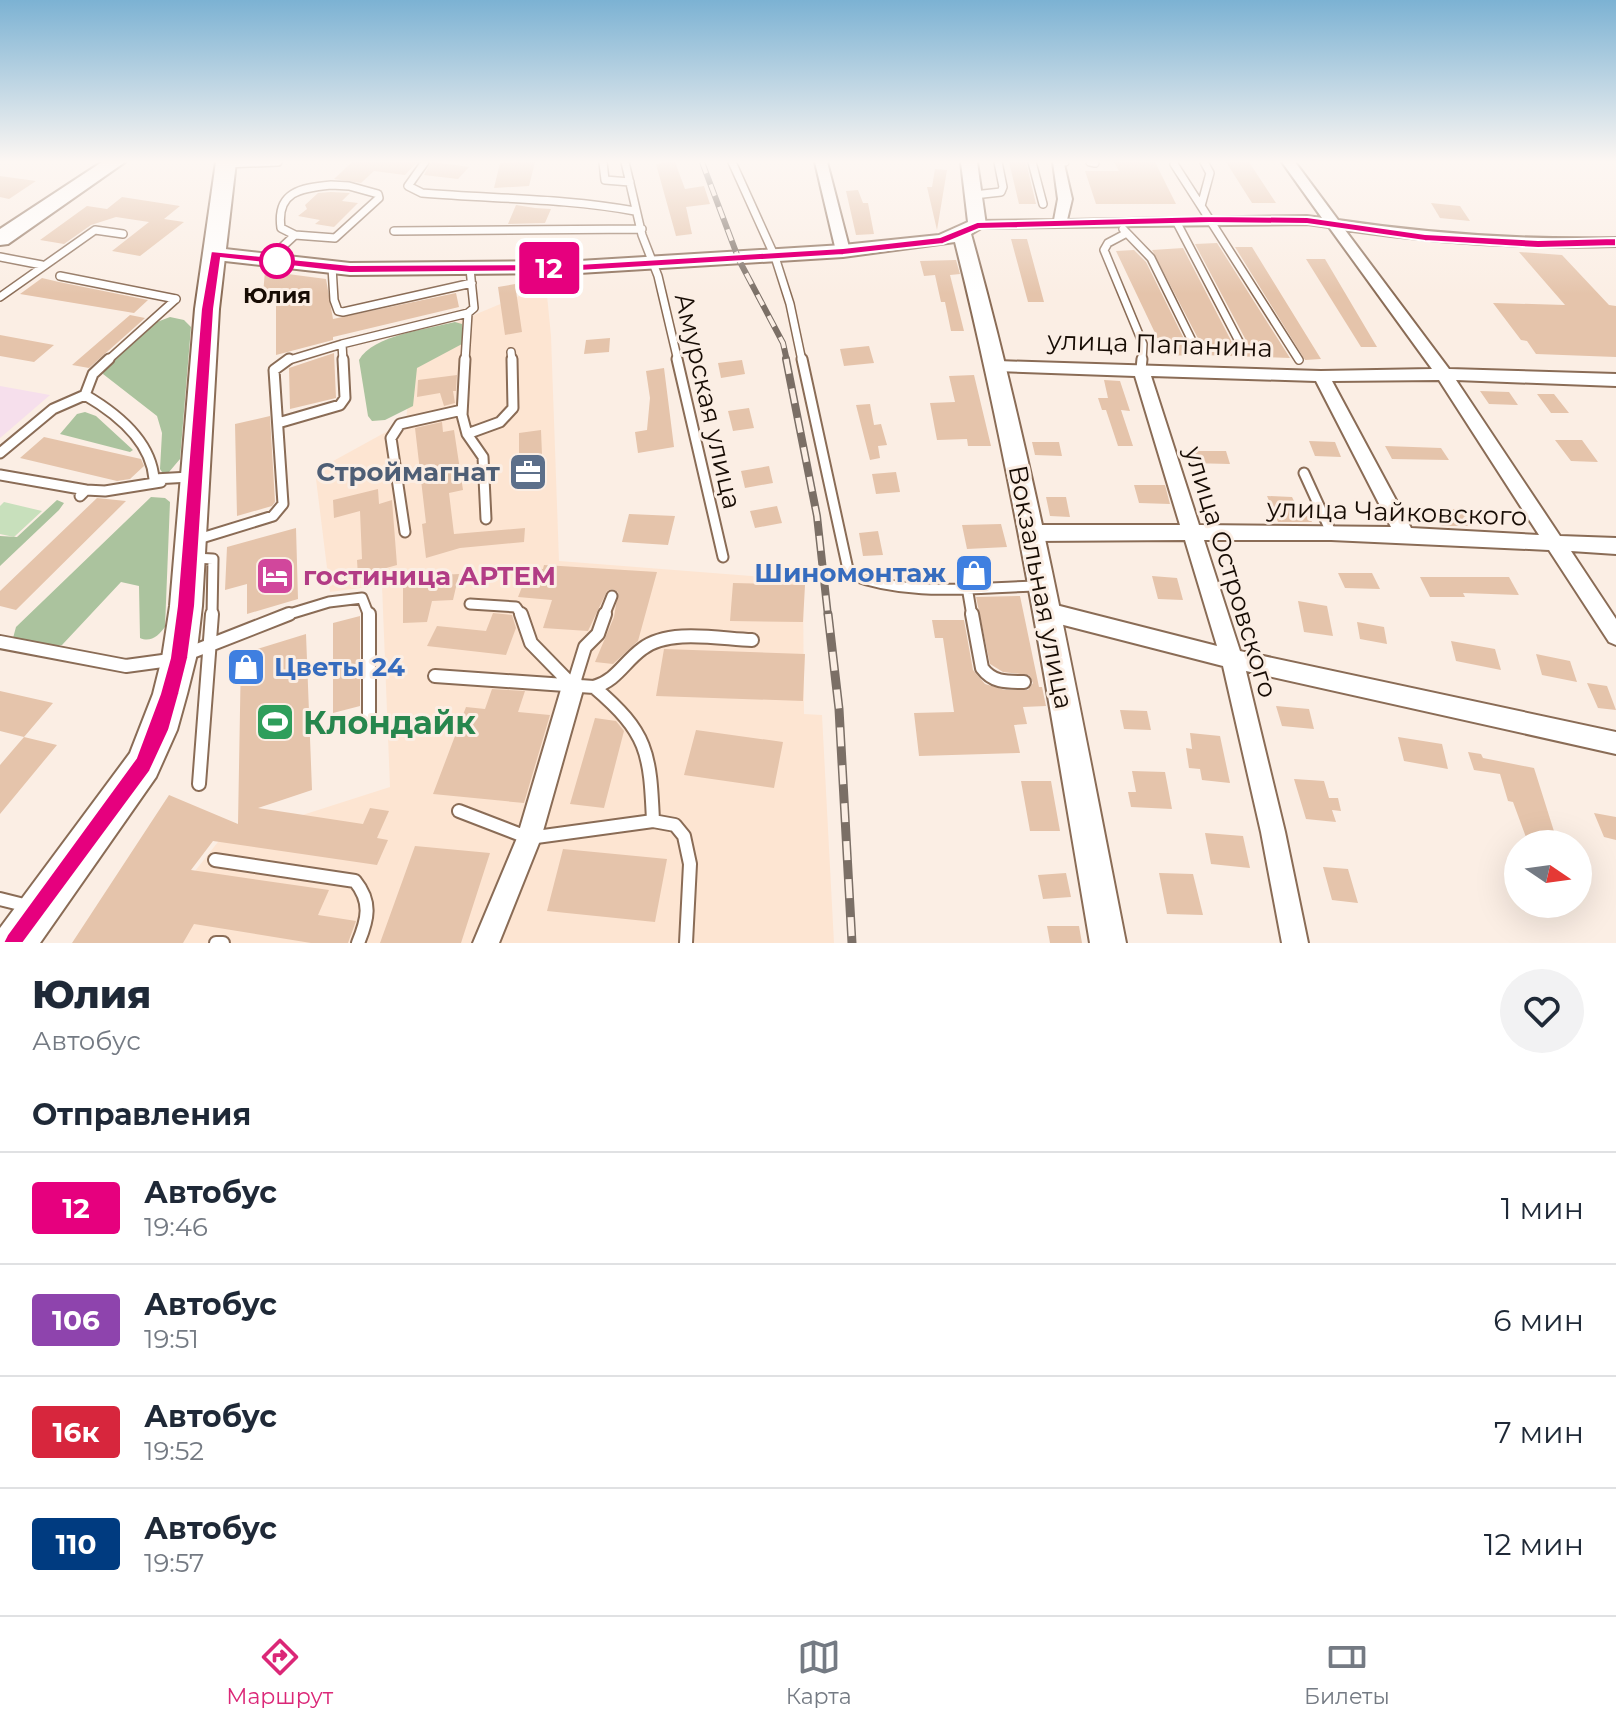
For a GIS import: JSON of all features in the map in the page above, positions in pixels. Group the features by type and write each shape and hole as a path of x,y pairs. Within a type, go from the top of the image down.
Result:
{"main road":[{"path":"7,230 45,206"},
{"path":"15,943 143,765 159,730 179,658 191,550 208,300 223,206"},
{"name":"Вокзальная улица","path":"973,206 970,230 1033,533 1108,943"},
{"path":"216,254 332,267 471,276 843,251 943,240 970,230"}],"street":[{"path":"832,206 843,251"},
{"path":"1060,223 1064,206"},
{"path":"1321,206 1444,374 1558,543 1616,636"},
{"path":"970,230 1060,223 1123,227 1176,221 1307,220 1425,237 1538,244 1616,242"},
{"name":"улица Папанина","path":"997,366 1321,376 1444,374 1616,380"},
{"name":"улица Островского","path":"1141,369 1232,659 1273,832 1295,943"},
{"path":"1321,376 1406,537"},
{"name":"улица Чайковского","path":"1033,533 1331,532 1616,546"},
{"path":"1045,599 1232,659 1616,743"},
{"path":"486,943 529,838 584,687"}],"lane":[{"path":"281,206 278,219 281,228 295,235 335,238 370,206"},
{"path":"608,206 635,211"},
{"name":"Амурская улица","path":"634,206 658,276 723,557"},
{"path":"752,206 775,257 790,304 849,574 865,582 892,588 967,587 1045,599"},
{"path":"1201,206 1299,360"},
{"path":"1176,221 1243,349"},
{"path":"1123,227 1151,258 1197,351"},
{"name":"улица Островского","path":"1123,227 1104,250 1143,344 1141,369"},
{"path":"394,231 642,229"},
{"path":"0,297 95,230 123,234"},
{"path":"268,260 295,235"},
{"path":"0,257 42,265"},
{"path":"332,267 334,300 338,311 343,312 471,276 475,304 468,313 462,410 467,434 483,457 486,519"},
{"path":"0,453 53,409 85,395 93,374 176,299 60,276"},
{"path":"191,550 280,511 283,504 274,370 278,365 291,358 342,344 468,313"},
{"path":"278,423 340,405 345,398 342,344"},
{"path":"467,434 503,423 510,417 515,402 511,352"},
{"path":"85,395 119,419 145,447 156,466 154,479 196,476"},
{"path":"405,532 391,438 400,424 462,410"},
{"path":"1304,473 1331,532"},
{"path":"0,475 83,493 196,476"},
{"path":"191,550 213,559 211,642 199,784"},
{"path":"967,587 982,668 994,682 1024,682"},
{"path":"0,642 126,666 179,658 211,642 354,596 362,598 369,611 369,719"},
{"path":"584,687 585,647 598,634 612,596"},
{"path":"470,604 516,607 525,617 526,633 532,645 629,718 645,741 650,758 653,821"},
{"path":"435,676 584,687 614,681 640,651 656,641 752,640"},
{"path":"459,811 529,838 653,821 679,827 688,842 690,877 686,943"},
{"path":"215,860 355,881 367,894 370,914 358,943"},
{"path":"0,899 40,909"},
{"path":"216,943 223,943"}],"shaded area":[{"path":"546,285 551,336 559,561 803,580 804,714 822,715 834,943 154,943 195,871 218,842 390,787 382,585 330,592 315,471 406,421 414,340"},
{"path":"0,386 50,395 0,438"}],"green space":[{"path":"170,317 184,320 191,327 180,459 169,472 162,472 162,433 157,416 103,374 104,369 157,322"},
{"path":"455,322 462,324 462,344 417,368 413,406 385,420 372,421 368,416 359,360 366,351 402,334"},
{"path":"85,412 96,416 133,450 130,452 60,434 77,414"},
{"path":"151,497 165,498 170,502 165,627 160,633 151,639 140,638 139,586 121,582 62,645 50,647 13,638 16,627"},
{"path":"57,500 64,503 59,510 0,566 0,536 17,537"},
{"path":"4,502 42,511 14,537 0,534 0,506"}],"building":[{"path":"87,206 107,209 111,206 180,206 164,219 184,222 140,256 112,251 149,222 116,217 91,225 64,244 40,240"},
{"path":"306,206 355,206 334,227 315,224 320,220 298,216 307,209"},
{"path":"516,206 551,209 545,223 508,224"},
{"path":"668,206 694,206 686,207 692,234 676,236"},
{"path":"849,206 869,206 874,234 856,235"},
{"path":"931,206 941,206 937,230"},
{"path":"1433,206 1460,206 1470,221 1440,218"},
{"path":"1011,239 1027,239 1044,302 1028,302"},
{"path":"1217,243 1290,358 1202,355 1203,348 1152,250 1183,248 1237,352 1245,355 1249,346 1195,244"},
{"path":"1235,247 1252,247 1321,359 1305,360"},
{"path":"1134,250 1146,262 1192,355 1166,356 1116,251"},
{"path":"1519,252 1562,255 1609,305 1616,306 1616,357 1536,354 1527,341 1521,340 1493,303 1565,305"},
{"path":"1306,259 1325,259 1377,347 1361,347"},
{"path":"956,260 960,274 950,275 964,331 951,331 935,275 924,276 920,261"},
{"path":"265,271 326,279 333,319 456,293 459,307 333,337 333,340 276,355 276,296 263,294"},
{"path":"42,278 148,300 134,313 20,294"},
{"path":"515,284 522,332 505,335 498,287"},
{"path":"130,315 145,318 89,368 72,365"},
{"path":"0,335 54,345 34,362 0,356"},
{"path":"610,338 609,352 584,354 586,340"},
{"path":"869,346 874,363 844,366 840,349"},
{"path":"334,353 336,398 290,409 289,368"},
{"path":"742,360 745,374 721,378 718,363"},
{"path":"664,368 674,447 638,453 635,432 647,430 650,398 646,371"},
{"path":"457,375 456,391 453,391 455,403 444,406 440,393 417,397 418,380"},
{"path":"974,375 991,446 968,446 967,439 937,440 930,403 955,402 949,376"},
{"path":"1104,380 1120,381 1130,411 1121,410 1133,446 1118,446 1106,410 1102,410 1098,398 1108,398"},
{"path":"1480,391 1509,392 1518,405 1489,404"},
{"path":"1537,394 1554,394 1569,413 1551,413"},
{"path":"870,404 874,425 881,424 887,445 878,446 880,458 870,460 856,405"},
{"path":"749,408 754,428 733,431 728,411"},
{"path":"270,416 275,502 272,506 237,516 235,424"},
{"path":"442,422 443,432 454,430 463,490 449,493 454,534 525,528 524,542 460,548 426,558 422,524 426,523 415,428"},
{"path":"541,430 543,480 519,483 519,433"},
{"path":"44,437 141,459 144,466 130,479 117,481 20,458"},
{"path":"1555,440 1582,440 1598,462 1571,461"},
{"path":"1309,441 1335,442 1341,457 1315,456"},
{"path":"1032,442 1059,442 1062,456 1035,455"},
{"path":"1385,446 1441,448 1449,460 1392,459"},
{"path":"1186,451 1226,451 1230,464 1190,463"},
{"path":"769,466 773,483 745,488 741,471"},
{"path":"896,472 900,492 876,494 872,474"},
{"path":"1134,485 1165,485 1170,504 1139,503"},
{"path":"378,489 379,504 392,500 397,565 358,576 357,560 362,559 360,511 334,518 333,500"},
{"path":"1267,496 1292,497 1298,509 1306,509 1312,522 1278,522"},
{"path":"1046,497 1066,497 1070,517 1050,516"},
{"path":"97,498 126,501 16,610 0,606 0,591"},
{"path":"777,506 782,523 755,528 750,511"},
{"path":"1432,509 1461,509 1471,526 1442,526"},
{"path":"629,514 675,516 668,545 622,542"},
{"path":"1001,524 1007,547 967,549 962,525"},
{"path":"296,528 298,599 247,614 247,584 225,590 227,547"},
{"path":"878,531 883,555 863,556 859,533"},
{"path":"544,565 657,572 638,641 613,664 595,662 614,617 618,592 612,589 607,591 588,631 543,628 552,600 518,597 522,587 515,586 522,568 543,569"},
{"path":"1338,573 1372,573 1380,589 1345,588"},
{"path":"459,574 453,600 432,601 427,622 403,623 403,577"},
{"path":"1152,576 1177,578 1183,600 1158,599"},
{"path":"1420,577 1509,577 1519,595 1463,593 1465,597 1430,597"},
{"path":"733,583 805,585 803,622 730,621"},
{"path":"1020,596 1039,687 1042,687 1046,706 1023,707 1027,724 1014,725 1020,753 919,756 914,713 954,712 943,638 935,638 932,620 964,620 973,670 985,684 1005,690 1028,690 1033,683 1029,675 1003,672 990,664 976,597"},
{"path":"1298,601 1327,606 1333,636 1304,632"},
{"path":"493,613 512,615 516,628 506,655 427,646 437,626 486,631"},
{"path":"360,616 360,706 333,713 333,623"},
{"path":"1357,622 1384,627 1387,644 1360,639"},
{"path":"306,634 312,790 258,808 363,824 370,808 389,811 377,838 388,840 377,865 213,841 191,870 329,890 318,915 356,921 348,943 311,943 194,924 183,943 72,943 169,795 238,824 241,654"},
{"path":"1451,641 1495,649 1501,670 1456,661"},
{"path":"664,649 805,654 803,701 656,696"},
{"path":"1536,654 1570,661 1577,682 1542,675"},
{"path":"1587,683 1607,686 1616,710 1598,708"},
{"path":"492,689 525,691 518,712 550,715 524,803 433,794 466,707 485,709"},
{"path":"0,691 53,703 24,737 0,731"},
{"path":"1276,706 1309,709 1314,729 1282,726"},
{"path":"1120,710 1147,711 1151,730 1124,729"},
{"path":"595,718 616,721 624,731 604,808 570,804"},
{"path":"696,730 783,742 774,788 684,775"},
{"path":"1190,733 1220,736 1230,783 1202,780 1200,769 1189,768 1186,748 1192,749"},
{"path":"24,737 57,745 0,814 0,765"},
{"path":"1398,737 1442,744 1448,769 1404,761"},
{"path":"1468,752 1534,768 1554,830 1523,830 1513,802 1508,801 1500,774 1474,770"},
{"path":"1132,771 1165,772 1172,809 1131,807 1128,792 1136,792"},
{"path":"1294,779 1324,781 1329,798 1338,798 1341,811 1332,810 1336,822 1306,819"},
{"path":"1021,781 1051,781 1060,831 1030,831"},
{"path":"1594,813 1616,817 1616,840 1604,837"},
{"path":"1205,833 1243,836 1250,868 1211,864"},
{"path":"415,846 490,853 461,943 380,943"},
{"path":"563,849 667,859 655,922 547,911"},
{"path":"1323,867 1348,869 1358,903 1332,900"},
{"path":"1066,873 1071,897 1043,899 1038,875"},
{"path":"1159,873 1193,874 1203,915 1167,914"},
{"path":"1047,926 1079,926 1082,943 1050,943"}],"railway":[{"path":"719,206 739,260 783,343 787,361"},
{"path":"786,359 817,516 828,616"},
{"path":"828,614 839,709 852,943"}],"bus line":[{"name":"12","path":"15,943 143,765 159,730 170,694 179,658 186,606 207,309 216,254 350,269 579,267 739,260 843,251 943,240 977,225 1210,220 1307,220 1425,237 1538,244 1616,242"}],"place":[{"name":"Юлия","path":"277,261"},
{"name":"Строймагнат","path":"528,472"},
{"name":"Шиномонтаж","path":"974,573"},
{"name":"гостиница АРТЕМ","path":"275,576"},
{"name":"Цветы 24","path":"246,667"},
{"name":"Клондайк","path":"275,722"}]}
